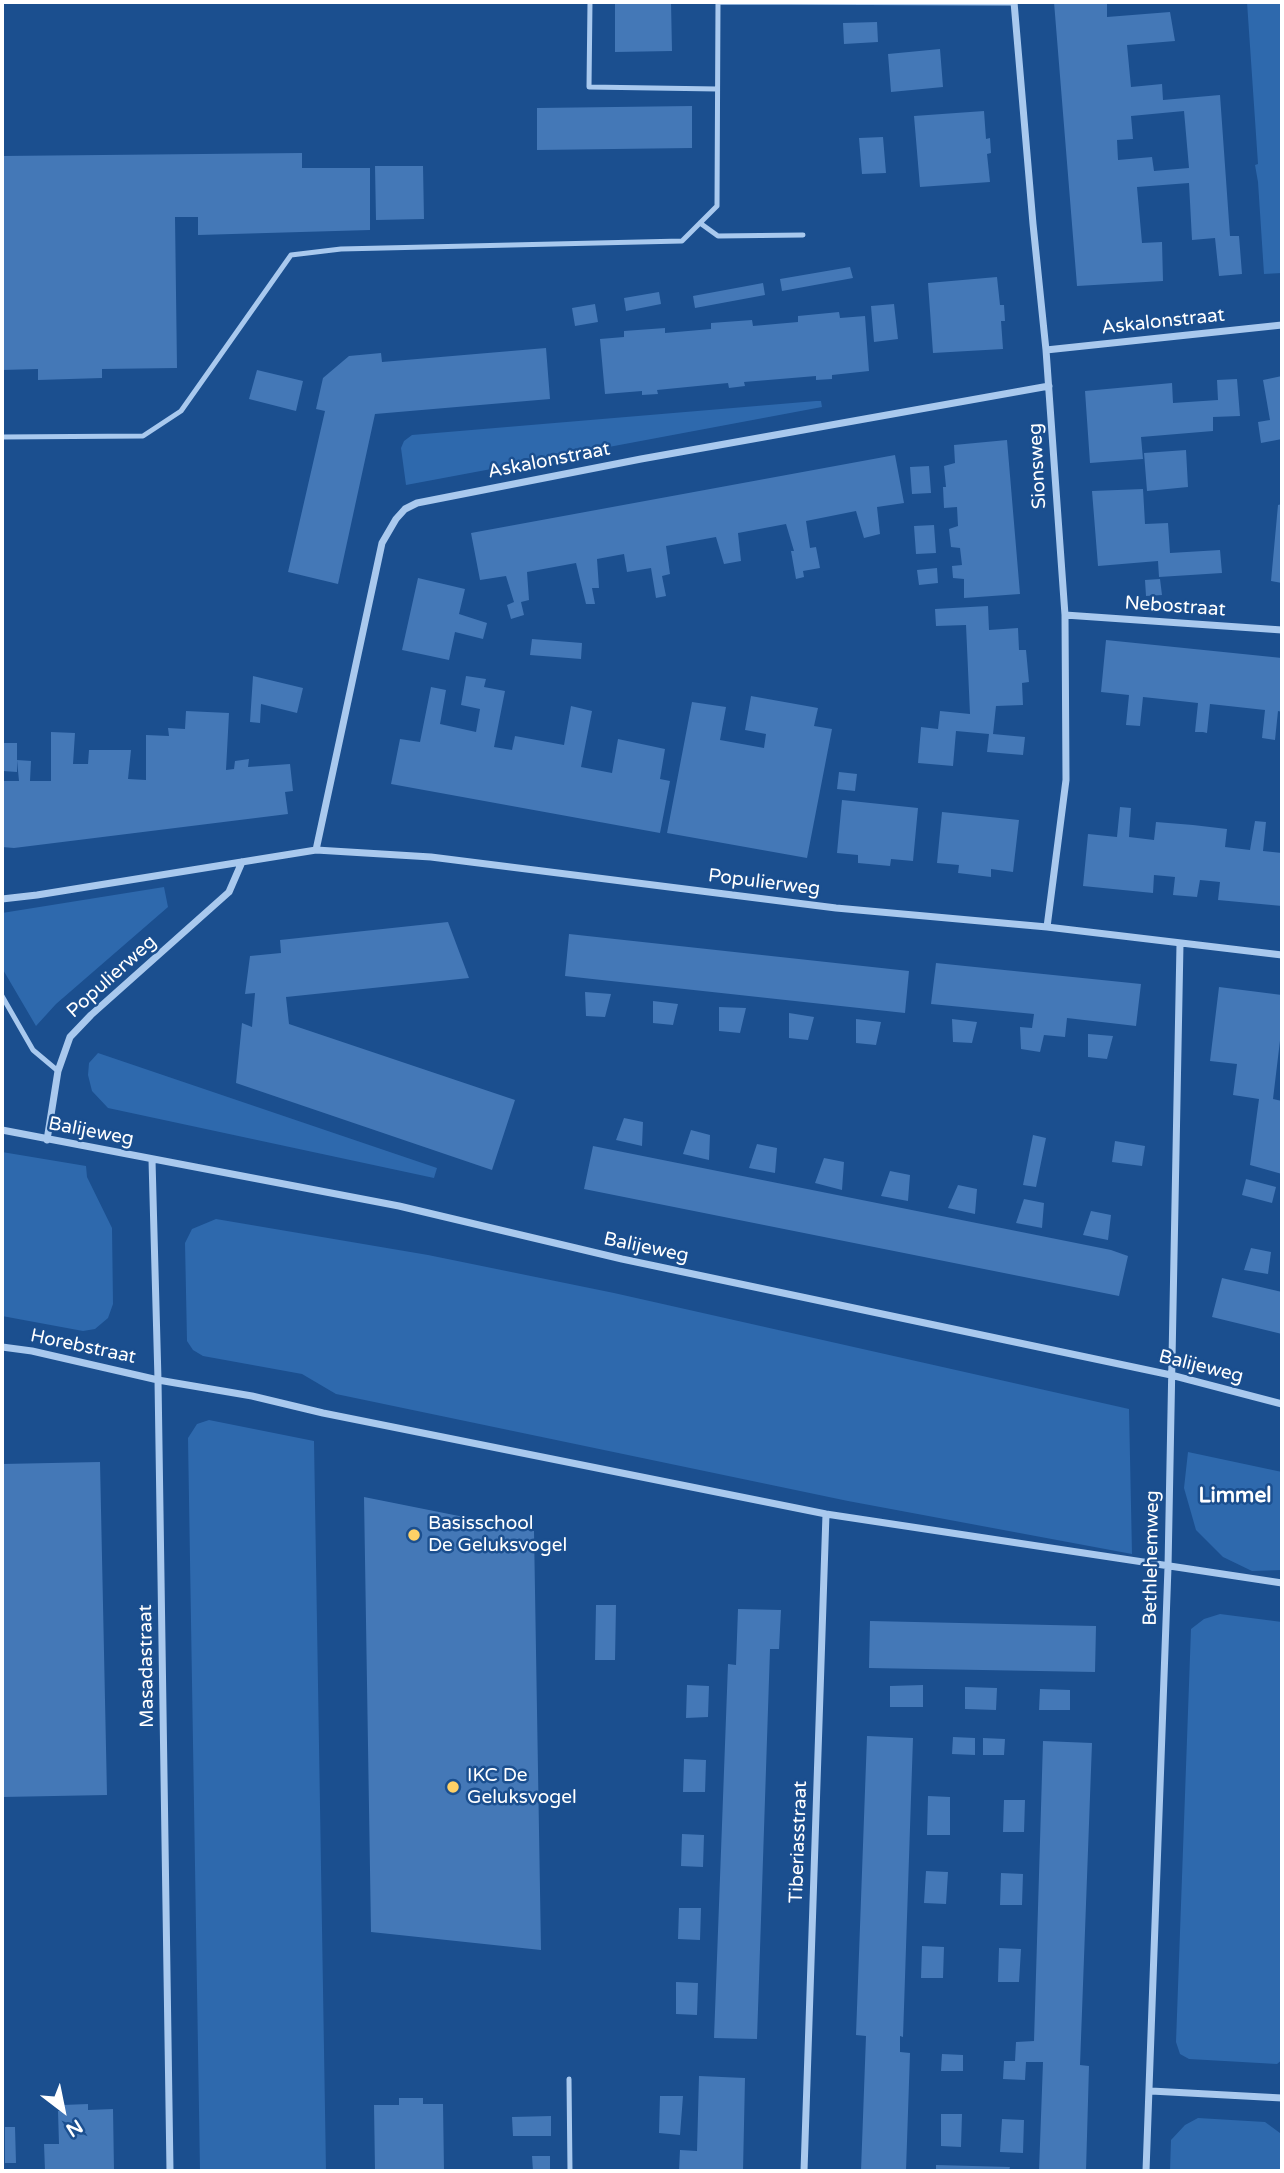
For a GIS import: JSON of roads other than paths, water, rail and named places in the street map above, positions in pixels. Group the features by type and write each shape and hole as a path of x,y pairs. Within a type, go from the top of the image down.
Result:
{"street":[{"name":"Sionsweg","path":"1014,3 1046,350 1065,615 1066,780 1047,927"},
{"name":"Askalonstraat","path":"1046,350 1282,325"},
{"name":"Askalonstraat","path":"316,849 382,543 405,509 417,503 641,459 1049,386"},
{"name":"Nebostraat","path":"1065,615 1282,629"},
{"name":"Populierweg","path":"2,899 316,849 431,857 836,908 1047,927 1282,955"},
{"name":"Populierweg","path":"47,1140 58,1071 70,1037 91,1015 229,892 242,862"},
{"name":"Bethlehemweg","path":"1146,2171 1168,1567 1180,944"},
{"name":"Balijeweg","path":"2,1130 399,1206 622,1259 1171,1375 1282,1404"},
{"name":"Masadastraat","path":"152,1160 170,2171"},
{"name":"Horebstraat","path":"2,1347 32,1351 158,1380"},
{"path":"158,1380 253,1396 323,1413 826,1514 1282,1583"},
{"name":"Tiberiasstraat","path":"804,2171 826,1514"},
{"path":"1151,2091 1282,2098"}],"lane":[{"path":"590,2 589,87 717,89"},
{"path":"2,437 143,436 181,411 290,255 341,250 682,241 717,206 718,2"},
{"name":"Sionsweg","path":"718,2 1014,3"},
{"path":"700,223 718,236 803,235"},
{"path":"2,996 33,1050 58,1071"},
{"path":"569,2079 570,2171"}],"place":[{"name":"Basisschool De Geluksvogel","path":"414,1535"},
{"name":"IKC De Geluksvogel","path":"453,1787"}],"district":[{"name":"Limmel","path":"1235,1496"}]}
